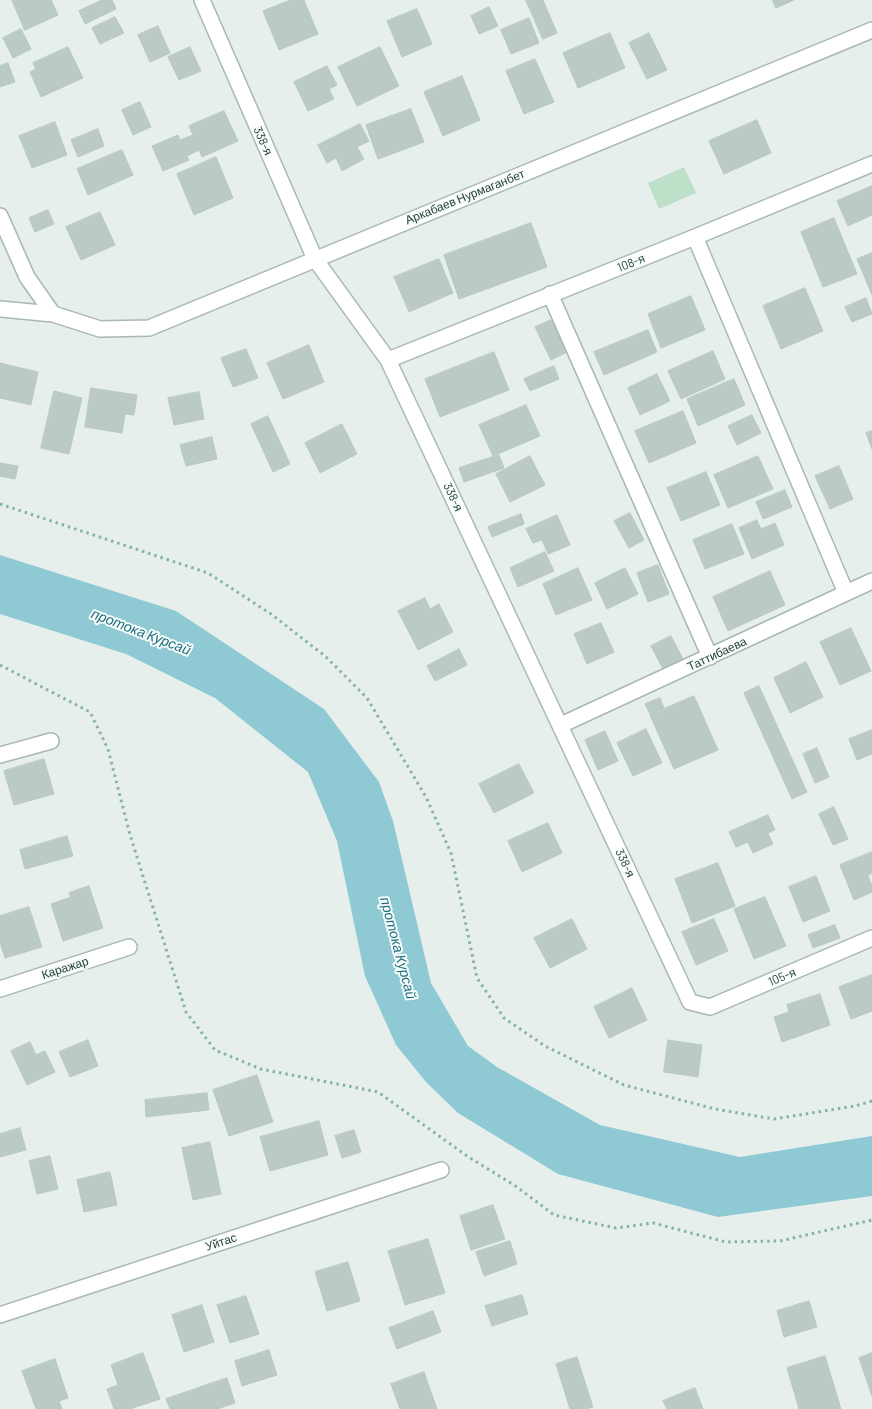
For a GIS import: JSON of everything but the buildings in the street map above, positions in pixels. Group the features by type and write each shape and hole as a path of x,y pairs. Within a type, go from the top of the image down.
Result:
{"street":[{"name":"338-я","path":"202,0 315,259 388,360 690,1002"},
{"name":"Аркабаев Нурмаганбет","path":"0,309 53,314 100,329 149,328 872,30"},
{"name":"108-я","path":"388,360 872,164"},
{"path":"0,216 27,277 53,314"},
{"path":"695,237 846,593"},
{"path":"550,294 710,657"},
{"name":"Таттибаева","path":"560,725 872,581"},
{"path":"0,755 51,741"},
{"name":"105-я","path":"690,1002 710,1007 872,938"},
{"name":"Каражар","path":"0,989 129,948"},
{"name":"Уйтас","path":"0,1315 441,1170"}],"path":[{"path":"0,504 208,573 271,614 317,650 367,698 426,797 451,853 477,978 504,1018 546,1046 624,1085 715,1108 774,1119 856,1106 872,1101"},
{"path":"0,665 90,712 108,749 130,835 186,1012 215,1050 261,1068 378,1092 467,1156 517,1186 554,1215 616,1228 653,1223 726,1242 780,1241 872,1220"}],"green space":[{"path":"684,167 696,193 659,209 648,183"}],"water":[{"name":"протока Курсай","path":"0,555 176,611 324,709 379,782 393,821 431,983 468,1046 497,1067 600,1125 740,1157 872,1136 872,1196 718,1217 558,1174 458,1113 426,1082 396,1045 365,976 337,841 308,772 215,698 126,654 0,614"}]}
